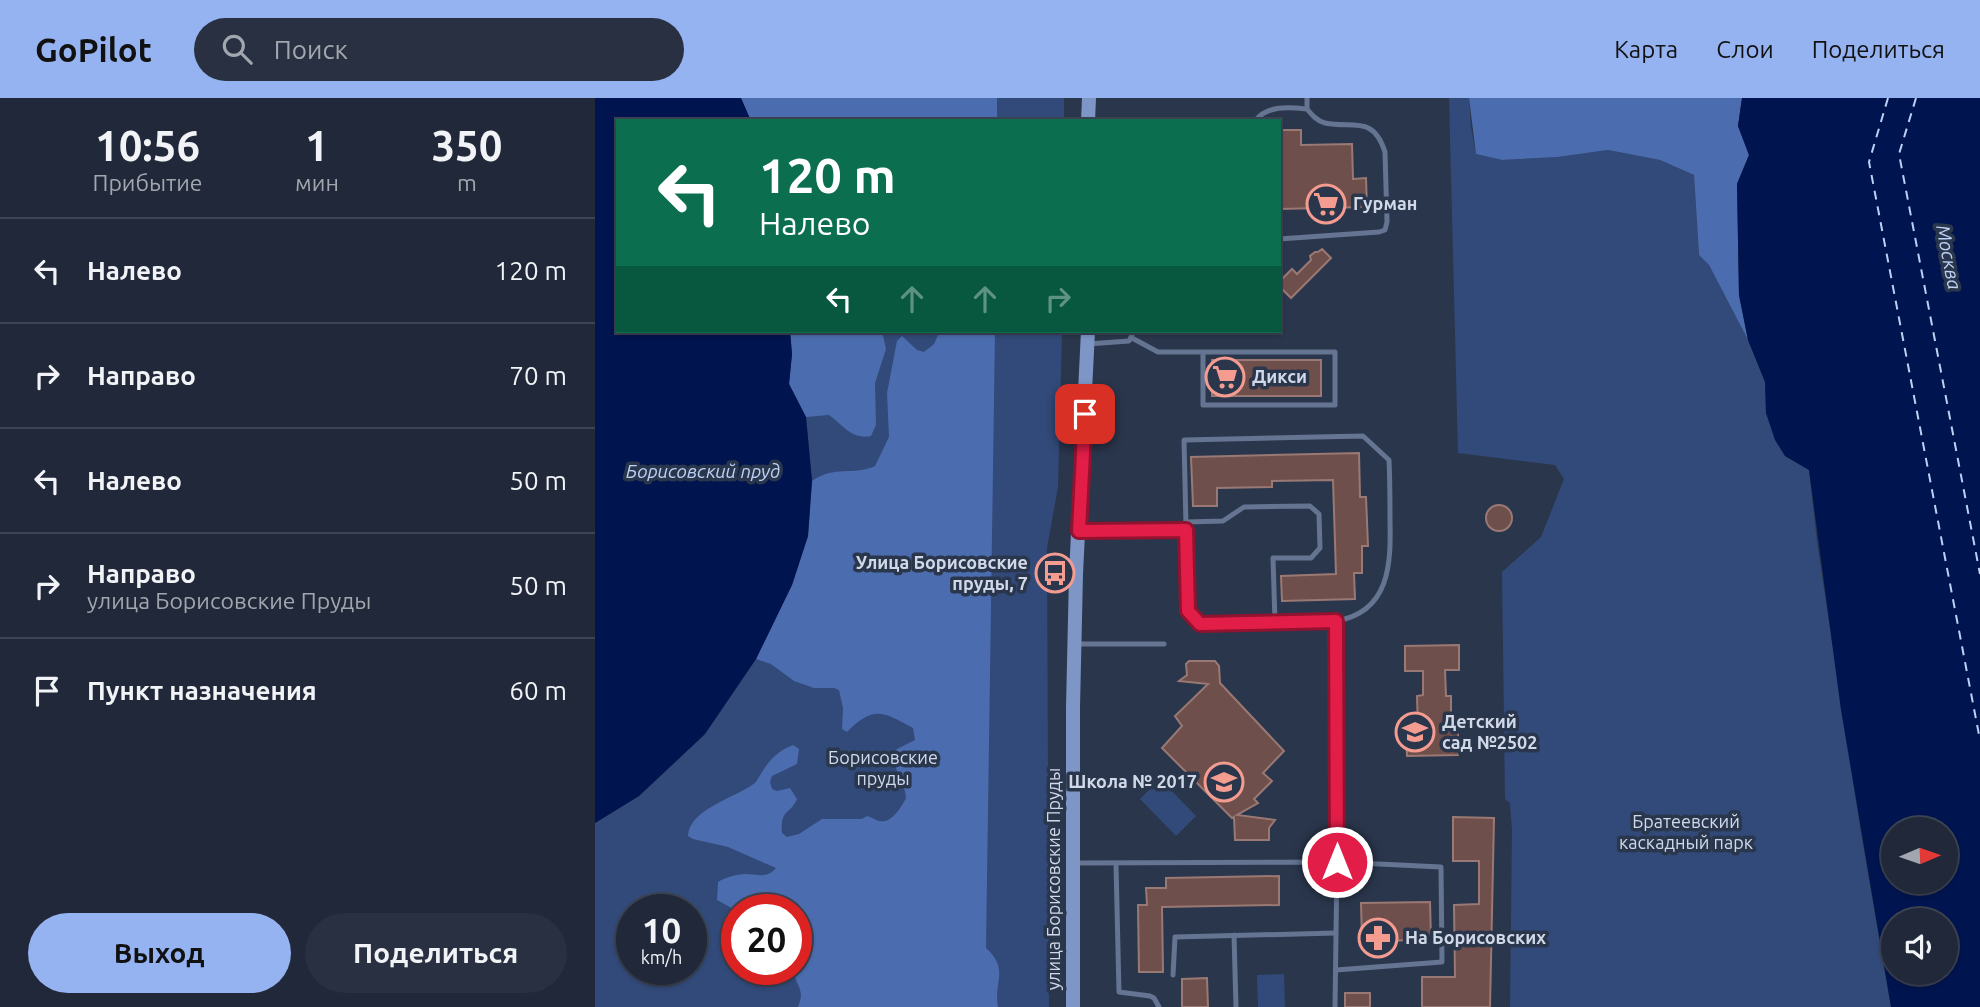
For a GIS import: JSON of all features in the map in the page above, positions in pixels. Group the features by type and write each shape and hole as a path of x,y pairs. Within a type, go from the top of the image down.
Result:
{"main road":[{"path":"1089,98 1089,119"},
{"name":"улица Борисовские Пруды","path":"1073,1007 1074,644 1087,337"}],"lane":[{"path":"1307,98 1307,109"},
{"path":"1257,119 1268,110 1289,107 1307,109 1316,119 1325,123 1359,124 1374,133 1385,152 1385,230 1281,239"},
{"path":"1132,338 1133,333"},
{"path":"1087,337 1129,341 1132,338"},
{"path":"1132,338 1158,352 1203,352 1335,352 1335,405 1203,405 1203,352"},
{"path":"1363,436 1389,460 1391,557 1386,579 1375,600 1365,611 1351,618 1336,621 1200,624 1188,611 1186,530 1184,440 1363,436"},
{"path":"1186,522 1223,521 1244,507 1310,506 1319,514 1320,548 1311,558 1273,558 1275,622"},
{"path":"1079,531 1186,530"},
{"path":"1335,1007 1336,621"},
{"path":"1074,644 1164,644"},
{"path":"1072,863 1337,862 1441,867 1442,962 1336,970"},
{"path":"1116,864 1119,992 1150,996 1159,1007"},
{"path":"1173,975 1175,937 1336,933"},
{"path":"1234,935 1236,1007"}],"green space":[{"path":"741,98 1064,98 1064,119 750,119"},
{"name":"Братеевский каскадный парк","path":"1449,98 1469,98 1476,154 1502,160 1558,157 1608,150 1660,160 1694,175 1699,255 1709,265 1748,340 1765,382 1766,413 1785,456 1809,470 1817,542 1881,949 1881,985 1887,985 1891,1007 1510,1007 1512,830 1510,803 1505,799 1502,572 1541,537 1564,479 1555,465 1458,453"},
{"name":"Борисовские пруды","path":"790,333 1062,333 1058,487 1047,548 1049,1007 595,1007 595,823 639,796 705,734 756,659 792,585 808,536 812,481 806,417 798,403"},
{"path":"1160,779 1196,816 1176,836 1140,799"},
{"path":"1284,974 1285,1007 1258,1007 1257,975"}],"shaded area":[{"path":"741,98 997,98 997,119 750,119"},
{"path":"1469,98 1742,98 1738,126 1749,155 1737,184 1739,295 1748,340 1709,265 1699,255 1694,175 1660,160 1608,150 1558,157 1502,160 1476,154"},
{"path":"790,333 882,333 886,349 875,383 876,425 871,436 853,434 829,415 806,417 789,384 792,354"},
{"path":"939,333 995,333 986,948 999,970 998,1007 798,1007 801,996 798,985 812,985 812,894 721,894 721,902 717,900 718,882 742,874 765,875 776,868 728,847 688,836 696,818 755,783 773,757 793,745 799,749 797,764 772,776 770,782 772,789 777,791 790,788 797,799 784,816 782,833 787,837 799,834 822,819 862,819 867,816 879,821 888,820 906,798 893,754 915,740 913,728 879,714 864,718 847,732 842,729 843,708 839,690 814,688 794,681 771,664 756,659 792,585 808,536 812,481 828,473 875,466 889,437 887,393 897,341 902,336 917,350 924,352 934,344"}],"water":[{"name":"Борисовский пруд","path":"595,98 741,98 750,119 616,119 616,333 790,333 792,354 789,384 806,417 812,481 808,536 792,585 756,659 705,734 639,796 595,823"},
{"name":"Москва","path":"1742,98 1980,98 1980,1007 1891,1007 1887,985 1958,985 1958,908 1881,908 1881,948 1841,710 1809,470 1785,456 1775,440 1766,413 1765,382 1748,340 1739,295 1737,184 1749,155 1738,126"}],"building":[{"path":"1281,130 1301,130 1301,145 1352,144 1353,179 1366,178 1367,207 1281,209"},
{"path":"1322,249 1331,258 1291,298 1281,288 1281,280 1292,269 1297,274 1311,260 1310,256"},
{"path":"1212,360 1321,360 1321,396 1212,396"},
{"path":"1359,453 1360,497 1366,497 1368,546 1362,546 1362,573 1354,573 1355,599 1282,601 1281,576 1336,574 1333,480 1272,481 1272,487 1217,488 1217,506 1193,506 1191,457"},
{"path":"1499,505 1508,509 1512,518 1508,527 1499,531 1490,527 1486,518 1490,509"},
{"path":"1459,645 1459,670 1445,670 1446,696 1451,696 1451,728 1458,728 1458,755 1407,756 1406,729 1418,729 1417,696 1423,695 1423,671 1405,671 1405,646"},
{"path":"1189,661 1215,661 1219,666 1220,683 1284,751 1263,773 1272,781 1254,799 1258,803 1237,815 1275,820 1269,828 1269,840 1235,840 1234,817 1232,818 1162,748 1182,726 1175,716 1208,684 1179,681 1187,675 1186,664"},
{"path":"1453,817 1494,818 1490,1007 1422,1007 1422,977 1455,977 1454,905 1479,904 1479,861 1453,861"},
{"path":"1279,876 1279,905 1162,907 1163,972 1139,972 1138,905 1147,905 1146,888 1166,888 1166,878"},
{"path":"1430,902 1431,940 1362,941 1361,903"},
{"path":"1207,978 1208,1007 1182,1007 1182,979"},
{"path":"1345,993 1370,993 1370,1007 1345,1007"}],"ferry route":[{"path":"1888,98 1869,162 1980,740"},
{"path":"1916,98 1899,154 1980,574"}],"place":[{"name":"Гурман","path":"1326,204"},
{"name":"Дикси","path":"1225,377"},
{"name":"Улица Борисовские пруды, 7","path":"1055,573"},
{"name":"Детский сад №2502","path":"1415,732"},
{"name":"Школа № 2017","path":"1224,782"},
{"name":"На Борисовских","path":"1378,938"}],"route":[{"path":"1085,414 1079,531 1186,530 1188,611 1200,624 1336,621 1337,862"}]}
